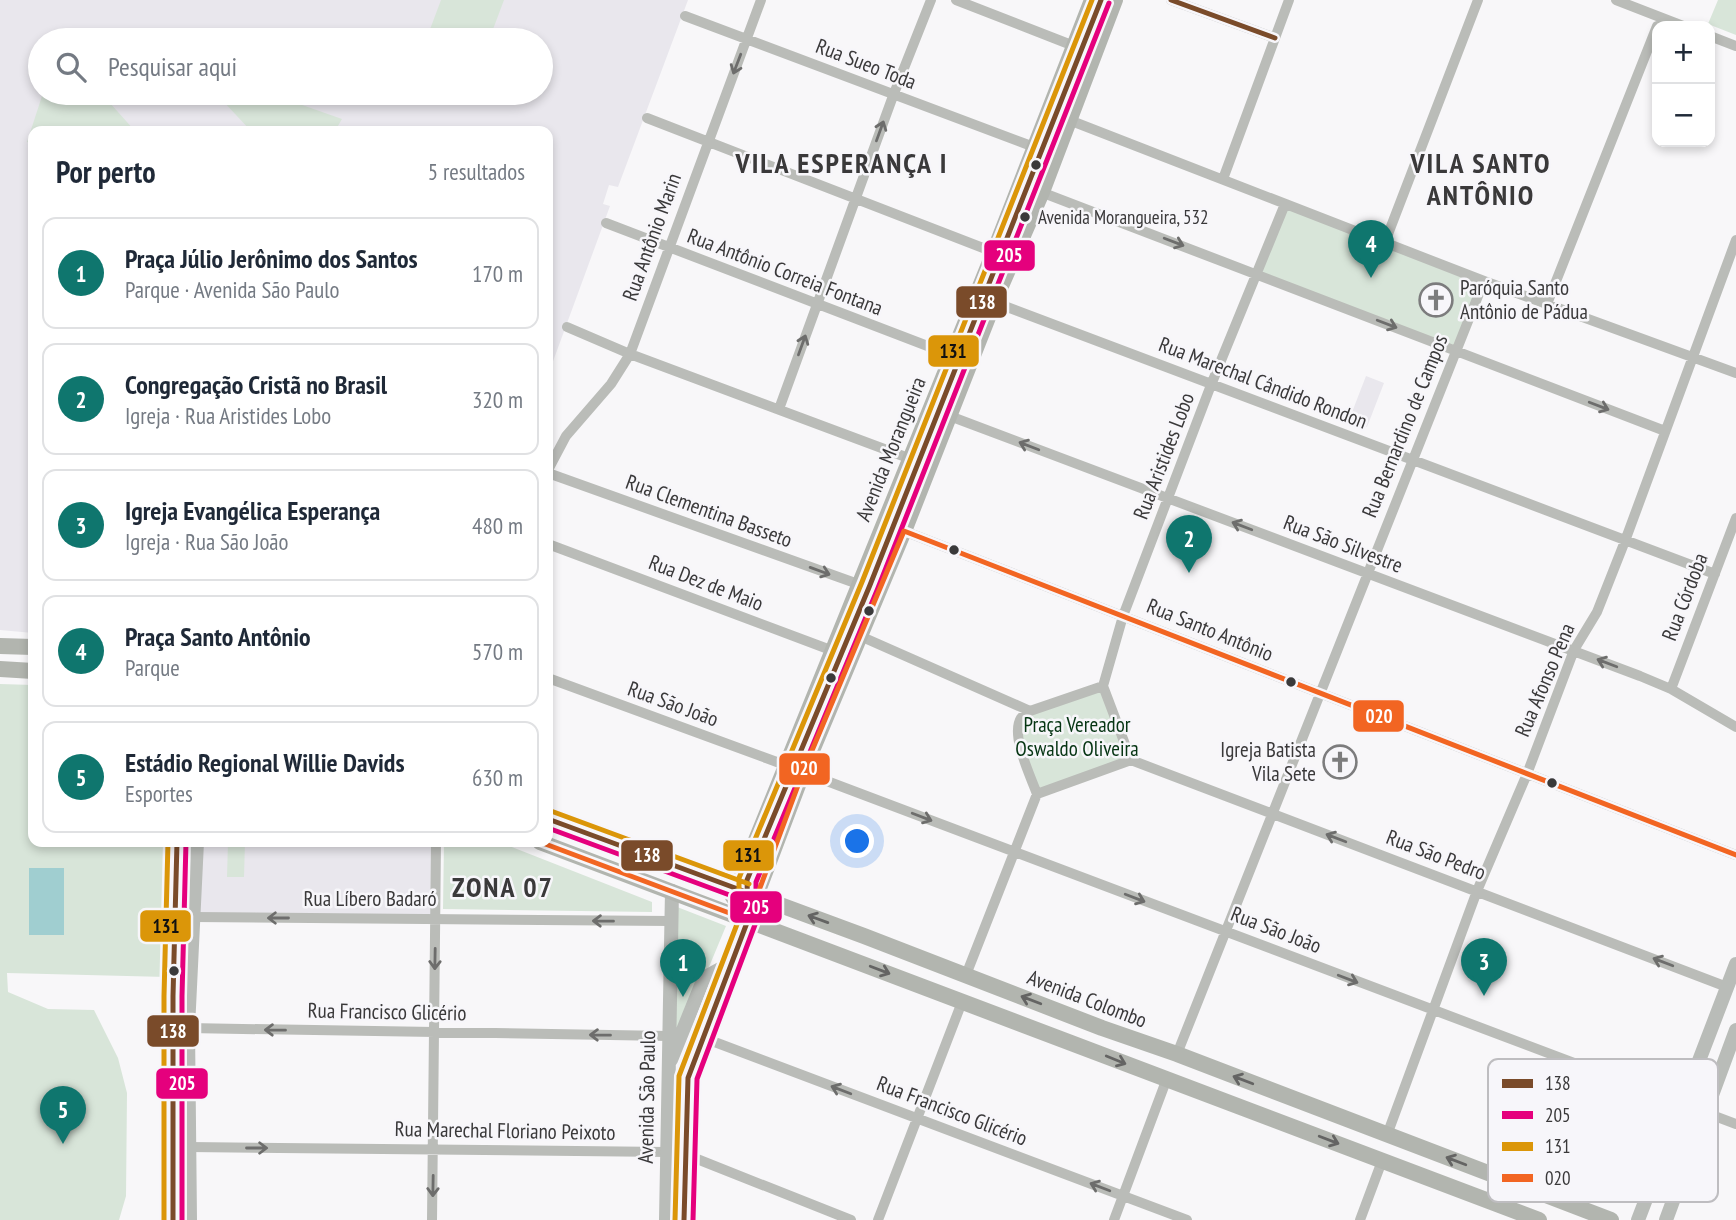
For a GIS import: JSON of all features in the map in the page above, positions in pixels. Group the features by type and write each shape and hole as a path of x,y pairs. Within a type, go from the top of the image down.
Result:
{"main road":[{"name":"Avenida Morangueira","path":"727,912 831,650 911,459 1092,0"},
{"name":"Avenida Morangueira","path":"748,920 803,772 852,659 994,302 1042,192 1115,0"},
{"path":"0,646 28,647"},
{"path":"0,668 28,671"},
{"name":"Avenida Colombo","path":"553,821 1488,1173"},
{"path":"594,862 602,839"},
{"path":"173,1220 177,847"},
{"path":"188,1218 188,1028 195,847"},
{"path":"553,847 1488,1201"},
{"path":"672,891 673,865"},
{"name":"Avenida São Paulo","path":"666,1220 672,891"},
{"name":"Avenida São Paulo","path":"684,1220 688,1077 748,920"},
{"path":"855,960 864,936"},
{"path":"667,1068 704,978 733,962"},
{"path":"1700,1059 1736,964"},
{"path":"1075,1044 1085,1034 1102,1028"},
{"path":"1718,1076 1736,1030"},
{"path":"1292,1126 1311,1118 1317,1109"},
{"path":"173,1110 189,1125"},
{"path":"1491,1202 1539,1220"},
{"name":"Avenida Colombo","path":"1564,1202 1611,1220"},
{"path":"1638,1220 1645,1202"},
{"path":"1666,1220 1672,1202"}],"street":[{"name":"Rua Antônio Marin","path":"553,461 566,436 611,384 630,354 761,0"},
{"path":"779,409 893,96 931,0"},
{"path":"956,0 1074,46"},
{"path":"1171,0 1275,38"},
{"path":"1223,179 1289,0"},
{"path":"1385,242 1478,0"},
{"path":"1616,0 1654,21"},
{"name":"Rua Sueo Toda","path":"685,16 1034,147"},
{"path":"1547,304 1652,38"},
{"path":"1715,38 1736,46"},
{"path":"648,118 1014,260"},
{"path":"1069,120 1484,281 1736,373"},
{"path":"1020,184 1665,431"},
{"name":"Rua Aristides Lobo","path":"1103,686 1123,616 1211,385 1258,275 1284,204"},
{"name":"Rua Antônio Correia Fontana","path":"606,223 951,355"},
{"name":"Rua Afonso Pena","path":"1387,1135 1477,891 1527,774 1574,650 1597,612 1625,541 1736,240"},
{"name":"Rua Bernardino de Campos","path":"1177,1054 1484,281"},
{"name":"Rua Marechal Cândido Rondon","path":"994,302 1715,574"},
{"path":"568,327 630,354 911,459"},
{"name":"Rua São Silvestre","path":"930,408 1574,650 1671,689 1736,727"},
{"name":"Rua Clementina Basseto","path":"553,473 858,584"},
{"name":"Rua Córdoba","path":"1671,689 1736,518"},
{"name":"Rua Santo Antônio","path":"904,531 1736,855"},
{"name":"Rua Dez de Maio","path":"553,546 852,659"},
{"path":"860,636 1030,711"},
{"name":"Rua São João","path":"553,680 785,765"},
{"path":"966,975 1037,794 1018,736 1021,718 1030,711 1103,686 1131,760 1037,794"},
{"name":"Rua São Pedro","path":"1131,760 1727,987"},
{"name":"Rua São João","path":"803,772 1562,1059"},
{"path":"432,1220 436,847"},
{"name":"Rua Líbero Badaró","path":"194,917 671,921"},
{"path":"877,1220 962,1002"},
{"name":"Rua Francisco Glicério","path":"188,1028 668,1036"},
{"name":"Rua Francisco Glicério","path":"704,1038 1186,1220"},
{"path":"1114,1220 1166,1081"},
{"name":"Rua São João","path":"1718,1118 1736,1125"},
{"name":"Rua Marechal Floriano Peixoto","path":"189,1147 667,1152 687,1155 851,1220"},
{"path":"1360,1220 1382,1161"}],"shaded area":[{"path":"0,0 688,0 618,187 609,185 603,204 610,206 553,361 553,126 28,126 28,633 0,630"},
{"path":"1366,376 1384,383 1367,427 1349,420"},
{"path":"197,847 436,847 435,919 199,917"}],"green space":[{"path":"441,0 504,0 494,28 430,28"},
{"path":"1718,0 1736,0 1736,35 1715,27 1715,21 1709,21"},
{"path":"39,105 112,105 131,126 32,126"},
{"path":"227,105 302,105 342,119 338,126 246,126"},
{"path":"1285,204 1484,281 1456,351 1258,275"},
{"path":"0,684 28,685 28,847 166,847 167,977 7,973 8,992 48,1009 94,1010 118,1058 127,1093 126,1196 119,1220 0,1220"},
{"name":"Praça Vereador Oswaldo Oliveira","path":"1103,686 1131,760 1037,794 1019,743 1021,718"},
{"path":"228,847 245,847 244,877 227,877"},
{"path":"444,847 512,847 652,902 652,912 443,909"},
{"path":"672,905 726,926 667,1068"}],"water":[{"path":"29,868 64,868 64,935 29,935"}],"transit line":[{"name":"131","path":"675,1220 679,1076 739,919 739,878 862,582 1092,0"},
{"name":"138","path":"684,1220 688,1078 748,920 747,880 870,585 1101,0"},
{"name":"138","path":"1171,0 1275,38"},
{"name":"205","path":"693,1220 697,1079 756,922 756,882 878,588 1109,3"},
{"name":"020","path":"553,847 748,920 803,772 904,531 1736,855"},
{"name":"131","path":"553,812 749,884"},
{"name":"138","path":"553,821 746,892"},
{"name":"205","path":"553,830 743,900"},
{"name":"131","path":"164,1220 164,996 168,847"},
{"name":"138","path":"173,1220 173,996 177,847"},
{"name":"205","path":"182,1220 182,996 186,847"}],"place":[{"name":"Avenida Morangueira, 532","path":"1025,217"},
{"name":"Praça Santo Antônio","path":"1371,278"},
{"name":"Paróquia Santo Antônio de Pádua","path":"1436,300"},
{"name":"Congregação Cristã no Brasil","path":"1189,573"},
{"name":"Igreja Batista Vila Sete","path":"1340,762"},
{"name":"Igreja Evangélica Esperança","path":"1484,996"},
{"name":"Praça Júlio Jerônimo dos Santos","path":"683,997"},
{"name":"Estádio Regional Willie Davids","path":"63,1144"}],"district":[{"name":"VILA ESPERANÇA I","path":"842,163"},
{"name":"VILA SANTO ANTÔNIO","path":"1481,179"},
{"name":"ZONA 07","path":"503,887"}]}
